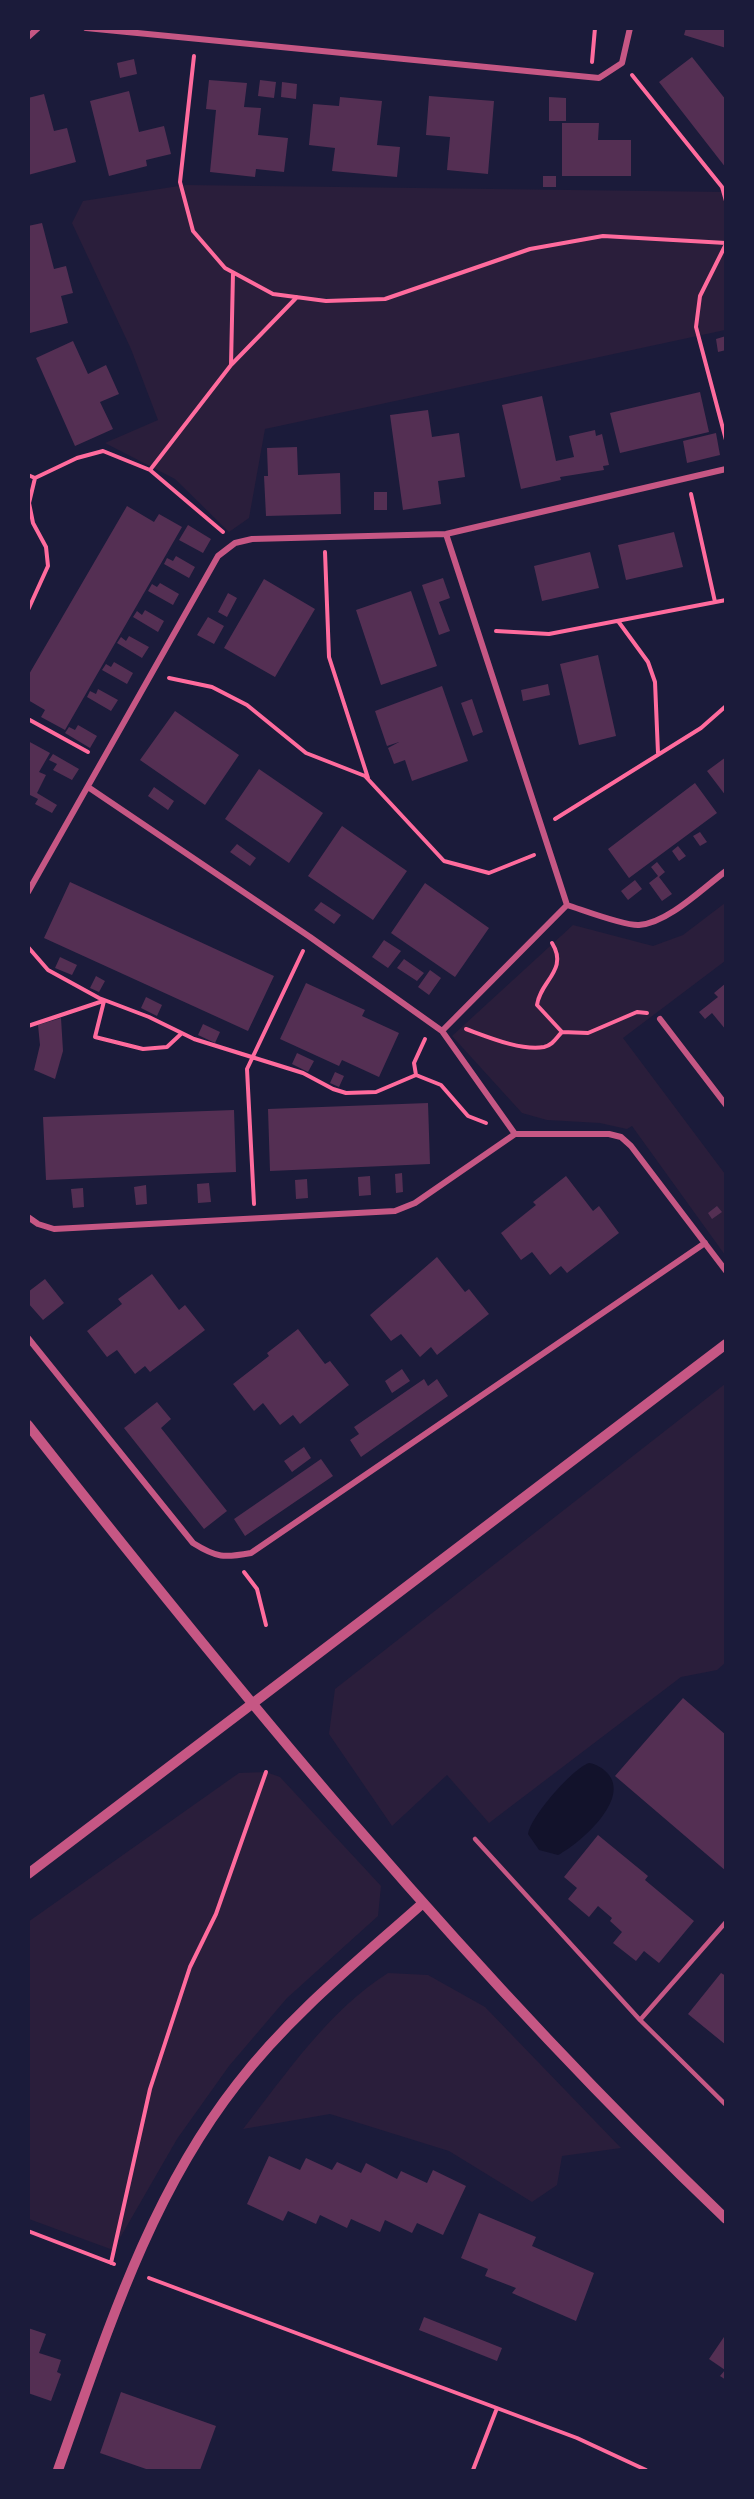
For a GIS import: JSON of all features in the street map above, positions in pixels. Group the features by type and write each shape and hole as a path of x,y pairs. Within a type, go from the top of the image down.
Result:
{"street":[{"path":"28,37 38,28"},
{"path":"86,28 599,78 622,63 630,28"},
{"path":"28,892 218,556 235,543 252,539 446,534 726,469"},
{"path":"446,534 567,905"},
{"path":"88,787 442,1031 515,1134"},
{"path":"567,905 637,925 664,917 726,871"},
{"path":"442,1031 567,905"},
{"path":"660,1019 726,1105"},
{"path":"28,1217 38,1224 54,1229 255,1216 395,1211 415,1203 515,1134 596,1133 621,1137 631,1146 726,1271"},
{"path":"28,1338 193,1544 211,1555 226,1558 251,1553 705,1243"},
{"path":"28,1874 250,1703 726,1344"},
{"path":"28,1425 250,1703 423,1903 629,2127 726,2219"},
{"path":"58,2470 130,2270 175,2177 237,2084 304,2009 423,1903"}],"lane":[{"path":"475,1839 640,2020 726,2105"},
{"path":"640,2020 726,1922"}],"path":[{"path":"591,77 595,28"},
{"path":"195,40 180,182 193,231 225,268 273,294 326,301 385,299 530,249 603,236 726,243 700,296 696,327 726,440"},
{"path":"622,63 722,187 726,201"},
{"path":"231,365 233,273"},
{"path":"150,470 231,365 297,297"},
{"path":"28,475 35,478 77,458 102,451 150,470 235,543"},
{"path":"28,610 48,566 46,547 33,523 29,503 35,478"},
{"path":"687,478 715,602"},
{"path":"327,537 324,565 330,625 329,657 369,780"},
{"path":"478,632 549,634 726,600"},
{"path":"618,621 648,662 655,682 658,753"},
{"path":"151,674 212,687 247,705 306,753 369,780 444,861 489,873 549,850"},
{"path":"541,825 562,816 658,753 701,728 726,706"},
{"path":"28,719 103,760"},
{"path":"541,930 555,948 558,963 539,995 538,1010 562,1032 588,1033 637,1012 644,1012 660,1019"},
{"path":"255,1216 247,1070 310,938"},
{"path":"28,946 48,970 104,1000 150,1017 182,1033 303,1073 333,1089 346,1093 376,1092 416,1075 441,1085 468,1116 515,1134"},
{"path":"104,1000 95,1037 143,1049 167,1047 182,1033"},
{"path":"28,1026 104,1000"},
{"path":"416,1075 414,1063 431,1023"},
{"path":"450,1023 531,1047 544,1047 554,1042 562,1032"},
{"path":"240,1555 243,1571 257,1589 266,1625"},
{"path":"111,2263 150,2089 190,1967 216,1914 266,1772"},
{"path":"28,2231 577,2438 646,2470"},
{"path":"473,2470 497,2408"}],"shaded area":[{"path":"185,185 725,192 725,330 265,429 249,518 229,532 175,479 105,443 158,420 131,349 72,223 83,201"},
{"path":"725,903 725,961 623,1038 725,1174 725,1255 632,1126 627,1129 600,1123 547,1120 522,1113 452,1036 573,925 653,946 683,935"},
{"path":"725,1384 725,1663 717,1670 681,1677 489,1823 447,1775 392,1826 329,1734 335,1689"},
{"path":"589,1763 605,1771 613,1785 612,1797 607,1809 589,1832 558,1855 539,1850 528,1834 536,1816 563,1783"},
{"path":"266,1772 280,1777 381,1886 378,1916 287,1998 229,2066 177,2139 113,2250 29,2219 28,1922 239,1773"},
{"path":"388,1973 428,1975 485,2007 621,2148 562,2156 557,2185 532,2202 449,2151 330,2114 243,2129 327,2024 366,1988"}],"building":[{"path":"686,28 726,28 726,48 684,35"},
{"path":"692,57 726,100 726,168 659,82"},
{"path":"134,59 137,74 120,78 117,63"},
{"path":"209,80 247,83 244,107 261,108 258,135 288,138 284,172 256,169 255,177 210,172 216,110 206,109"},
{"path":"260,80 276,82 274,98 258,96"},
{"path":"282,82 297,84 296,99 281,97"},
{"path":"129,91 139,132 164,126 171,154 146,160 147,166 109,176 90,101"},
{"path":"44,94 54,131 67,128 76,162 28,175 28,98"},
{"path":"429,96 494,101 488,174 447,170 450,137 426,135"},
{"path":"340,97 382,101 377,145 400,147 397,177 332,171 335,148 309,145 313,104 339,106"},
{"path":"549,97 566,98 566,121 549,121"},
{"path":"562,123 599,123 598,140 631,140 631,176 562,176"},
{"path":"543,176 556,176 556,187 543,187"},
{"path":"42,223 54,269 66,266 73,293 61,296 68,323 30,333 28,226"},
{"path":"726,336 726,350 718,352 716,339"},
{"path":"73,341 88,374 106,365 119,394 100,402 113,429 75,446 36,358"},
{"path":"700,392 709,432 620,453 610,413"},
{"path":"542,396 556,461 574,457 569,436 595,430 596,436 602,434 609,465 603,466 604,470 560,477 561,480 521,489 502,405"},
{"path":"428,410 432,437 459,433 465,477 438,481 441,504 403,510 390,415"},
{"path":"716,433 720,455 687,463 683,441"},
{"path":"297,447 298,475 340,473 341,514 266,516 264,476 268,476 267,448"},
{"path":"374,492 387,492 387,510 374,510"},
{"path":"127,506 154,522 159,514 182,527 65,730 41,717 45,710 28,700 28,676"},
{"path":"188,525 211,539 203,553 179,540"},
{"path":"674,532 683,567 626,580 618,545"},
{"path":"590,552 599,588 542,601 534,566"},
{"path":"176,556 195,567 189,578 164,564 167,558 173,561"},
{"path":"443,578 450,598 439,602 450,631 439,635 422,585"},
{"path":"264,579 315,609 275,677 224,648"},
{"path":"160,583 179,594 173,605 148,591 152,584 157,587"},
{"path":"411,591 437,666 381,685 356,610"},
{"path":"228,593 237,598 227,617 218,612"},
{"path":"145,610 164,621 158,632 133,617 137,611 142,615"},
{"path":"208,617 224,626 214,644 197,635"},
{"path":"129,636 149,647 142,658 117,643 121,637 126,641"},
{"path":"598,655 616,736 579,745 560,664"},
{"path":"114,662 133,673 127,684 102,670 106,664 111,667"},
{"path":"548,684 550,695 523,701 521,690"},
{"path":"442,686 468,761 412,781 405,760 394,764 388,748 399,742 387,746 375,711"},
{"path":"98,689 118,700 111,711 87,697 90,691 96,694"},
{"path":"472,699 483,732 473,736 461,703"},
{"path":"175,711 239,755 205,805 140,760"},
{"path":"78,725 97,736 90,748 65,733 69,727 75,730"},
{"path":"28,741 50,753 39,772 46,775 37,793 57,805 52,813 35,804 38,799 28,794"},
{"path":"53,754 79,769 72,780 53,770 57,764 49,760"},
{"path":"726,757 726,796 707,771"},
{"path":"259,769 323,813 289,863 225,819"},
{"path":"695,783 717,813 629,878 608,849"},
{"path":"154,787 174,801 168,810 148,796"},
{"path":"342,826 407,871 373,920 308,876"},
{"path":"700,832 707,842 700,846 693,836"},
{"path":"237,844 256,858 250,866 230,852"},
{"path":"678,846 686,856 679,861 672,851"},
{"path":"657,862 665,872 659,877 672,894 662,901 649,883 658,876 651,867"},
{"path":"635,880 642,889 628,900 621,891"},
{"path":"70,882 274,976 248,1031 44,938"},
{"path":"425,883 489,928 455,977 391,933"},
{"path":"321,902 341,915 334,924 314,910"},
{"path":"384,940 401,951 388,968 372,957"},
{"path":"60,957 77,965 72,975 55,968"},
{"path":"404,959 424,973 417,981 397,968"},
{"path":"430,970 441,978 429,995 418,987"},
{"path":"96,976 105,981 99,992 90,988"},
{"path":"306,983 365,1010 362,1016 399,1033 379,1077 342,1060 339,1066 280,1039"},
{"path":"726,983 726,1030 712,1013 705,1019 699,1012 718,997 714,993"},
{"path":"146,997 162,1005 157,1016 141,1008"},
{"path":"61,1018 63,1051 55,1079 34,1070 40,1045 38,1025"},
{"path":"203,1024 220,1032 215,1043 198,1035"},
{"path":"297,1053 314,1061 308,1072 292,1064"},
{"path":"335,1072 344,1076 339,1087 330,1083"},
{"path":"428,1103 430,1164 270,1171 268,1109"},
{"path":"234,1110 236,1172 46,1180 43,1117"},
{"path":"402,1173 403,1192 396,1193 395,1174"},
{"path":"370,1176 371,1195 359,1196 358,1177"},
{"path":"566,1176 593,1211 599,1206 619,1233 567,1273 561,1266 550,1275 532,1252 521,1260 501,1233 536,1205 533,1202"},
{"path":"307,1179 308,1198 296,1199 295,1180"},
{"path":"209,1183 211,1202 198,1203 197,1184"},
{"path":"146,1185 147,1204 136,1205 134,1187"},
{"path":"83,1188 84,1207 73,1208 71,1189"},
{"path":"717,1206 722,1212 712,1219 708,1213"},
{"path":"437,1257 465,1292 469,1289 489,1314 437,1355 431,1347 420,1357 401,1334 391,1341 370,1315"},
{"path":"152,1274 179,1310 185,1305 205,1330 150,1372 145,1366 135,1374 117,1350 107,1357 87,1331 122,1304 118,1299"},
{"path":"45,1279 64,1303 43,1320 28,1303 28,1292"},
{"path":"298,1329 325,1364 330,1361 349,1385 300,1424 293,1415 280,1425 263,1403 254,1411 233,1384 269,1356 267,1353"},
{"path":"402,1369 410,1381 392,1393 385,1381"},
{"path":"424,1379 428,1386 437,1379 448,1396 361,1457 350,1440 359,1434 354,1427"},
{"path":"157,1402 171,1419 161,1428 227,1511 204,1529 124,1428"},
{"path":"304,1447 311,1458 292,1472 284,1461"},
{"path":"321,1459 333,1476 245,1536 234,1519"},
{"path":"683,1698 726,1735 726,1871 615,1776"},
{"path":"598,1835 648,1876 645,1880 694,1921 659,1963 644,1951 636,1961 613,1943 622,1932 610,1921 612,1918 598,1906 589,1917 568,1899 577,1888 564,1877"},
{"path":"721,1973 726,1976 726,2045 688,2014"},
{"path":"269,2156 300,2170 306,2158 332,2170 337,2162 361,2173 366,2163 397,2179 401,2171 427,2183 433,2170 466,2186 443,2235 417,2223 412,2233 385,2220 380,2232 351,2219 347,2228 320,2215 316,2224 288,2211 283,2221 247,2204"},
{"path":"479,2213 536,2237 532,2246 594,2273 576,2321 512,2293 516,2288 485,2276 488,2269 461,2258"},
{"path":"424,2317 502,2348 497,2361 419,2330"},
{"path":"28,2328 46,2334 39,2353 61,2360 57,2372 61,2374 51,2401 28,2393"},
{"path":"726,2334 726,2380 720,2376 725,2370 709,2359"},
{"path":"121,2392 216,2426 200,2470 149,2470 100,2453"}]}
